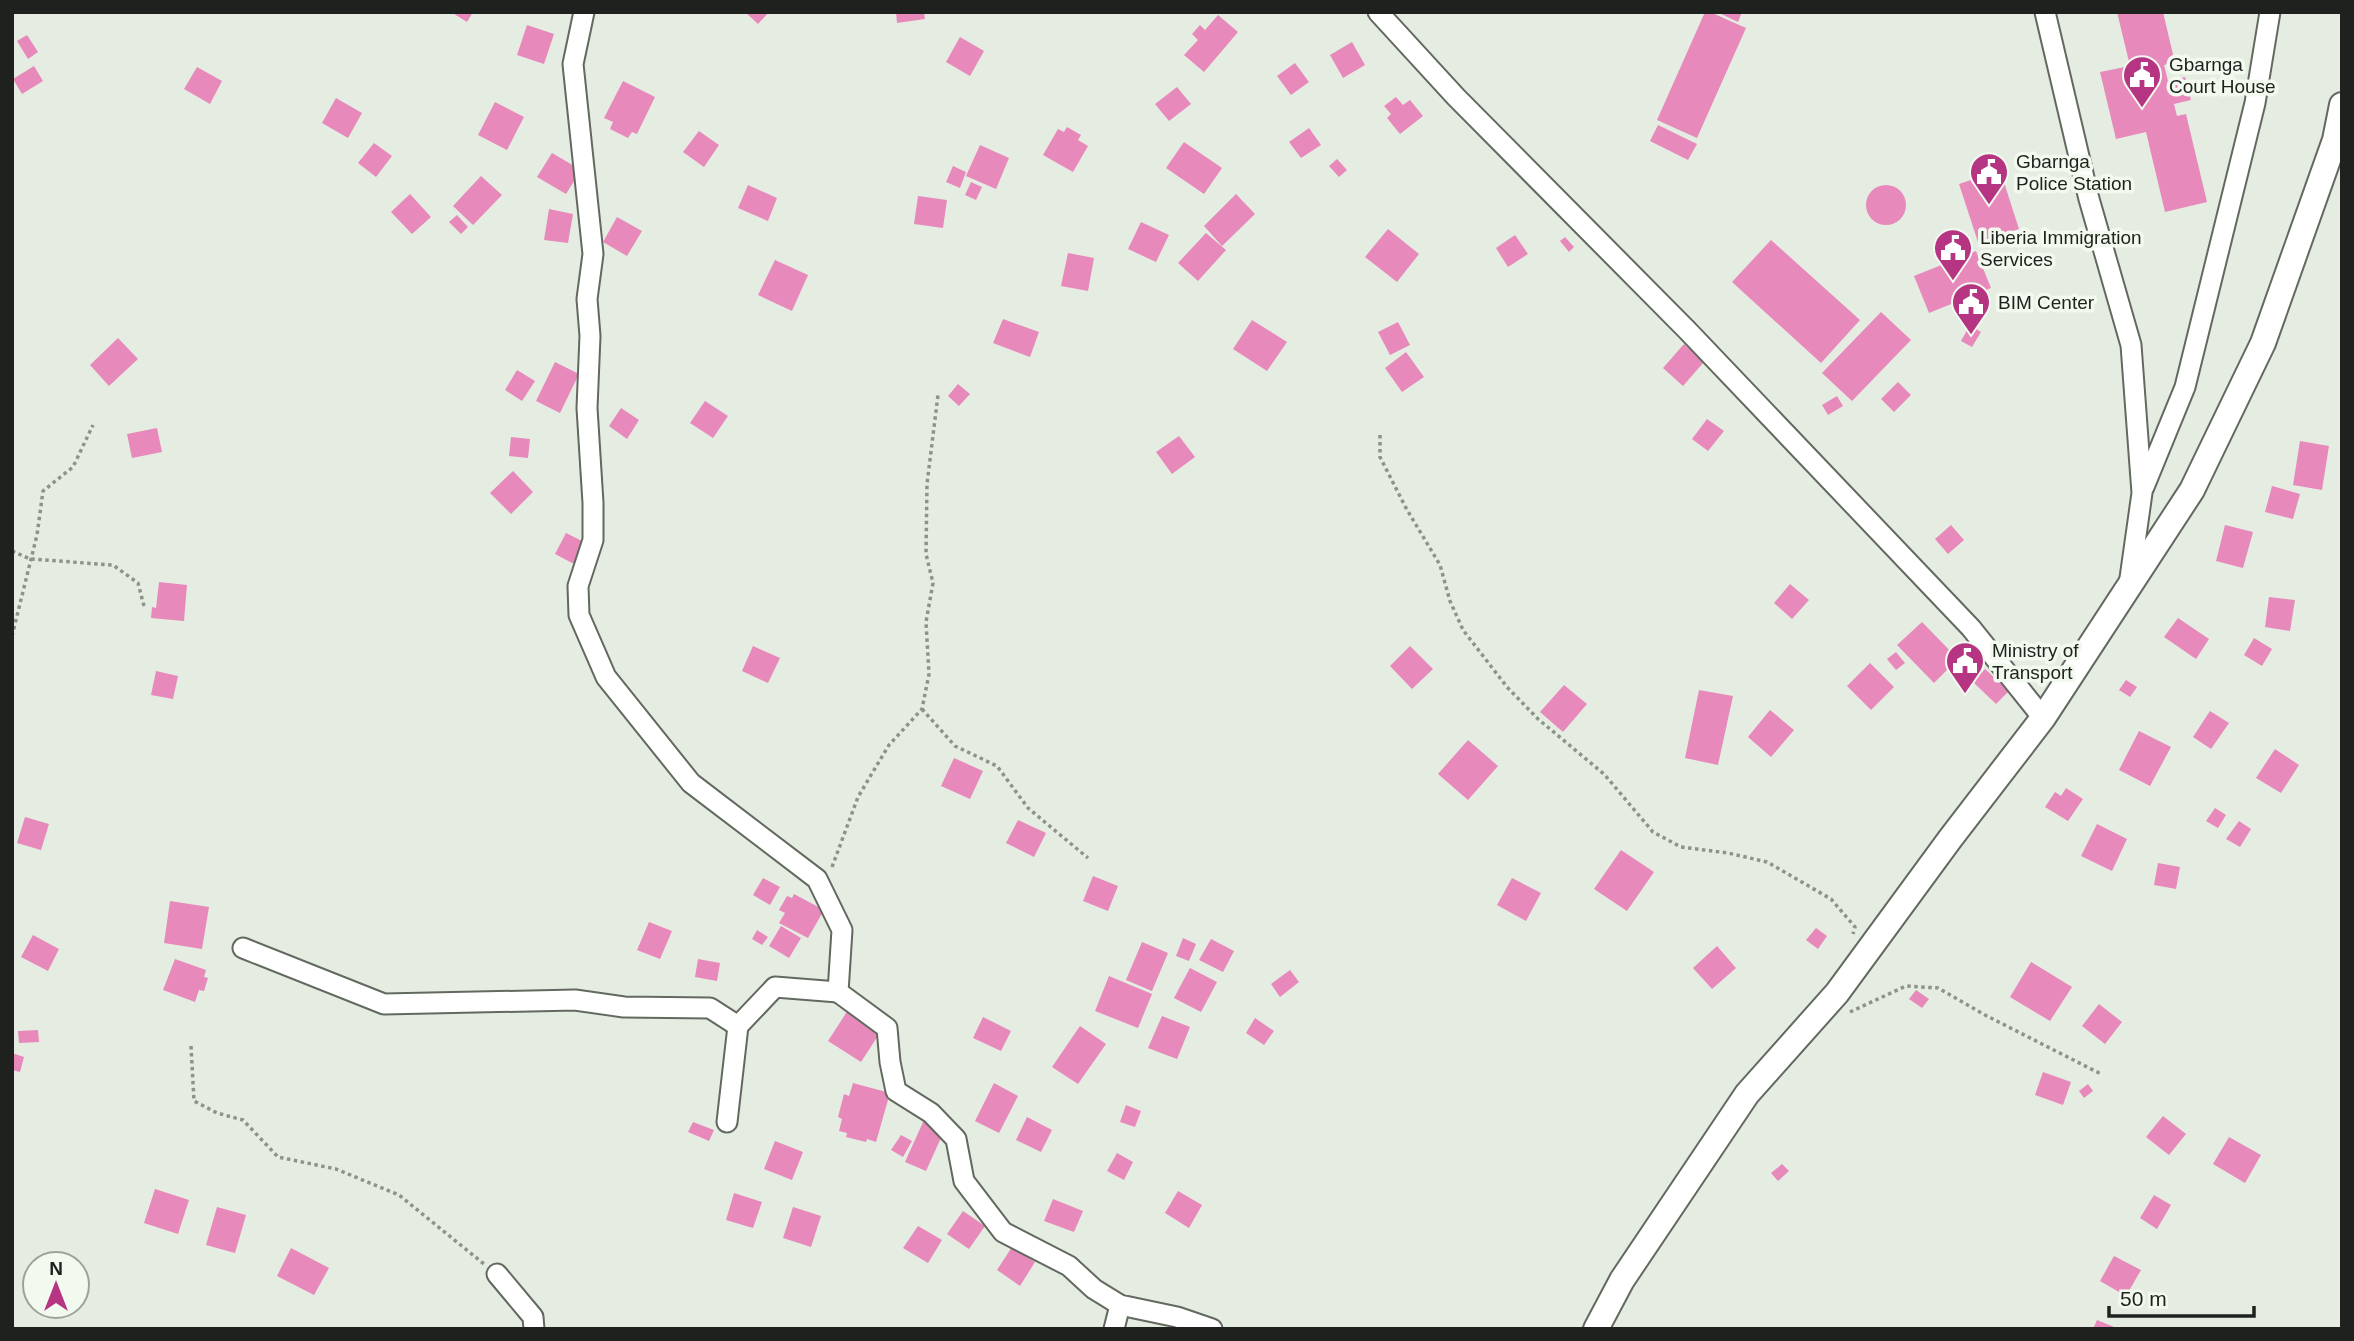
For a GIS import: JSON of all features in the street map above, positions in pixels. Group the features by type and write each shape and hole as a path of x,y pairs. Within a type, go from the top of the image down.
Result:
{"main road":[{"path":"1597,1329 1622,1280 1747,1094 1837,993 2043,718 2192,490 2263,343 2334,140 2342,104"}],"street":[{"path":"584,12 573,64 593,254 587,299 590,336 586,408 593,540 578,586 579,615 606,677 691,783 817,879 842,930 838,992"},
{"path":"1378,12 1456,97 1687,330 1970,628 2043,718"},
{"path":"2045,12 2089,199 2131,345 2142,493 2128,590"},
{"path":"2142,493 2185,387 2255,103 2270,12"},
{"path":"243,948 384,1004 575,1000 624,1007 710,1008 738,1026"},
{"path":"727,1122 738,1026 775,987 838,992 887,1028 896,1091 931,1113 956,1139 964,1181 1003,1232 1069,1266 1094,1289 1120,1305 1177,1317 1212,1329"},
{"path":"497,1274 533,1317 534,1329"},
{"path":"1114,1329 1120,1305"}],"path":[{"path":"817,879 834,866 858,797 889,745 922,709 929,674 926,622 933,583 926,554 928,484 938,395"},
{"path":"12,636 37,535 43,491 73,467 93,425"},
{"path":"1380,435 1380,457 1440,565 1450,601 1463,630 1507,687 1538,719 1604,774 1653,832 1681,847 1768,862 1831,899 1855,927 1851,940"},
{"path":"12,551 30,559 113,565 138,583 145,606"},
{"path":"922,709 955,746 997,766 1028,808 1088,858"},
{"path":"1837,993 1844,1015 1906,986 1938,988 2101,1074"},
{"path":"191,1046 194,1101 217,1113 243,1120 278,1157 336,1169 399,1195 497,1274"}],"building":[{"path":"451,12 473,12 467,22"},
{"path":"745,12 769,12 758,24"},
{"path":"896,12 924,12 925,19 897,23"},
{"path":"1705,12 1746,28 1697,138 1657,120"},
{"path":"1717,12 1742,12 1738,22"},
{"name":"Gbarnga Court House","path":"2117,12 2163,12 2175,63 2164,65 2168,81 2185,77 2191,100 2174,104 2177,116 2186,114 2207,202 2165,212 2146,132 2116,139 2100,72 2130,66"},
{"path":"1218,15 1238,32 1204,72 1184,55 1198,40 1192,34 1200,25 1205,30"},
{"path":"527,25 554,34 544,64 517,55"},
{"path":"27,35 38,52 28,59 17,41"},
{"path":"960,37 984,51 970,76 946,62"},
{"path":"1352,42 1365,65 1343,78 1330,55"},
{"path":"1295,63 1309,82 1291,95 1277,76"},
{"path":"34,66 43,81 22,94 13,79"},
{"path":"197,67 222,81 210,104 184,89"},
{"path":"623,81 655,97 637,134 632,132 628,138 610,129 613,122 604,118"},
{"path":"1177,87 1191,104 1169,121 1155,104"},
{"path":"1396,97 1403,105 1410,100 1423,116 1400,134 1387,118 1391,114 1384,106"},
{"path":"336,98 362,113 348,138 322,123"},
{"path":"495,102 524,117 507,150 478,135"},
{"path":"1658,125 1697,144 1688,160 1650,141"},
{"path":"1067,127 1081,135 1078,140 1088,146 1073,172 1043,155 1058,129 1064,132"},
{"path":"1309,128 1321,145 1301,158 1289,142"},
{"path":"699,131 719,145 704,167 683,152"},
{"path":"1184,142 1222,168 1204,194 1166,168"},
{"path":"374,143 392,156 376,177 358,163"},
{"path":"980,145 1009,158 996,189 966,176"},
{"path":"552,153 581,170 566,194 537,177"},
{"path":"1337,159 1347,170 1339,177 1329,166"},
{"path":"953,166 966,172 960,188 946,182"},
{"name":"Gbarnga Police Station","path":"2000,170 2019,229 1978,242 1959,184"},
{"path":"481,176 502,195 473,225 453,206"},
{"path":"971,182 982,187 976,200 965,195"},
{"path":"748,185 777,198 768,221 738,208"},
{"path":"1886,185 1894,186 1900,191 1905,197 1905,213 1900,219 1894,224 1886,225 1878,224 1872,219 1867,213 1866,205 1867,197 1872,191 1878,186"},
{"path":"410,194 431,217 412,234 391,212"},
{"path":"1236,194 1255,214 1222,246 1204,226"},
{"path":"918,196 947,200 943,228 914,224"},
{"path":"549,209 573,214 568,243 544,240"},
{"path":"457,215 468,227 461,234 449,222"},
{"path":"617,217 642,231 627,256 603,242"},
{"path":"1141,222 1169,235 1156,262 1128,249"},
{"path":"1388,229 1419,254 1397,282 1365,257"},
{"path":"1206,233 1226,250 1198,281 1178,263"},
{"path":"1515,235 1528,254 1508,267 1496,248"},
{"path":"1565,237 1574,247 1569,252 1560,241"},
{"path":"1771,240 1860,320 1821,363 1732,282"},
{"name":"Liberia Immigration Services","path":"1976,251 1991,288 1929,313 1914,276"},
{"path":"1068,253 1094,258 1088,291 1061,286"},
{"path":"775,260 808,275 792,311 758,295"},
{"path":"1881,312 1911,340 1852,401 1822,373"},
{"path":"1003,319 1039,332 1030,357 993,343"},
{"path":"1252,320 1287,342 1267,371 1233,349"},
{"path":"1398,322 1410,345 1390,355 1378,332"},
{"name":"BIM Center","path":"1970,325 1981,332 1972,347 1961,341"},
{"path":"118,338 138,359 109,386 90,365"},
{"path":"1684,344 1704,362 1683,386 1663,368"},
{"path":"1406,352 1424,377 1402,392 1385,368"},
{"path":"555,362 579,374 560,413 536,401"},
{"path":"517,370 535,381 522,401 505,390"},
{"path":"1898,382 1911,395 1894,412 1881,399"},
{"path":"958,384 970,394 959,406 948,396"},
{"path":"1837,396 1843,406 1828,415 1822,405"},
{"path":"705,401 728,416 713,438 690,423"},
{"path":"621,408 639,420 627,439 609,426"},
{"path":"1707,419 1724,431 1708,451 1692,439"},
{"path":"157,428 162,452 132,458 127,434"},
{"path":"1179,436 1195,457 1172,474 1156,452"},
{"path":"511,437 530,439 528,458 509,456"},
{"path":"2300,441 2329,446 2322,490 2293,485"},
{"path":"513,471 533,492 511,514 490,493"},
{"path":"2272,486 2300,494 2293,519 2265,512"},
{"path":"1951,525 1964,540 1948,554 1935,539"},
{"path":"2225,525 2253,532 2243,568 2216,561"},
{"path":"566,533 586,543 574,564 555,554"},
{"path":"159,582 187,585 184,621 151,618 152,607 156,608"},
{"path":"1790,584 1809,600 1792,619 1774,603"},
{"path":"2269,597 2295,600 2290,631 2265,627"},
{"path":"2178,618 2209,639 2196,659 2164,637"},
{"path":"1922,622 1958,659 1934,683 1897,645"},
{"path":"2254,638 2272,649 2262,666 2244,655"},
{"path":"753,646 780,658 768,683 742,671"},
{"path":"1410,646 1433,669 1412,689 1390,666"},
{"path":"1896,652 1905,663 1896,670 1887,659"},
{"path":"1870,663 1894,687 1871,710 1847,686"},
{"path":"1985,669 2009,691 1996,704 1973,682"},
{"path":"156,671 178,676 173,699 151,695"},
{"path":"2126,680 2137,687 2130,697 2119,690"},
{"path":"1564,685 1587,704 1563,732 1540,712"},
{"path":"1699,690 1733,696 1718,765 1685,758"},
{"path":"1770,710 1794,730 1771,757 1748,737"},
{"path":"2210,711 2229,723 2211,749 2193,737"},
{"path":"2139,731 2171,747 2150,786 2119,770"},
{"path":"1468,740 1498,766 1468,800 1438,774"},
{"path":"2275,749 2299,765 2281,793 2256,778"},
{"path":"954,758 983,771 970,799 941,786"},
{"path":"2066,788 2083,799 2068,821 2045,807 2055,792 2061,796"},
{"path":"2215,808 2226,815 2218,828 2206,821"},
{"path":"25,817 49,824 41,850 17,843"},
{"path":"1018,820 1046,833 1034,857 1006,843"},
{"path":"2239,821 2251,829 2240,847 2226,839"},
{"path":"2097,824 2127,839 2112,871 2081,856"},
{"path":"1621,850 1654,872 1627,911 1594,889"},
{"path":"2158,863 2180,867 2176,889 2154,885"},
{"path":"1093,876 1118,886 1108,911 1083,901"},
{"path":"763,878 780,887 770,905 753,895"},
{"path":"1512,878 1541,893 1526,921 1497,905"},
{"path":"794,894 824,910 808,938 779,923 785,913 779,910 787,896 792,898"},
{"path":"170,901 209,907 202,949 164,943"},
{"path":"649,922 672,931 660,959 637,950"},
{"path":"781,926 801,938 789,958 769,946"},
{"path":"1816,928 1827,936 1818,949 1806,940"},
{"path":"757,930 768,937 762,945 752,939"},
{"path":"33,935 59,949 48,971 21,957"},
{"path":"1183,938 1196,944 1189,961 1176,956"},
{"path":"1211,939 1234,951 1223,972 1199,960"},
{"path":"1142,942 1168,953 1152,991 1126,980"},
{"path":"1717,946 1736,968 1712,989 1693,968"},
{"path":"175,959 206,970 204,977 208,978 204,991 199,990 195,1002 163,990"},
{"path":"698,959 720,963 717,981 695,977"},
{"path":"2031,962 2072,987 2050,1021 2010,997"},
{"path":"1190,968 1217,982 1201,1012 1174,998"},
{"path":"1290,970 1299,982 1280,997 1271,984"},
{"path":"1109,976 1152,994 1138,1028 1095,1011"},
{"path":"1916,990 1929,999 1922,1008 1909,999"},
{"path":"2099,1004 2122,1022 2105,1044 2082,1026"},
{"path":"850,1007 883,1028 861,1062 828,1041"},
{"path":"1162,1016 1190,1027 1177,1059 1148,1048"},
{"path":"983,1017 1011,1031 1001,1051 973,1038"},
{"path":"1255,1018 1274,1031 1264,1045 1246,1033"},
{"path":"1080,1026 1106,1044 1078,1084 1052,1067"},
{"path":"38,1030 39,1042 19,1043 18,1031"},
{"path":"12,1053 24,1057 20,1072 12,1070"},
{"path":"2043,1072 2071,1082 2063,1105 2035,1095"},
{"path":"853,1083 890,1093 876,1142 846,1137 847,1133 839,1131 842,1119 838,1117 844,1094 849,1096"},
{"path":"994,1083 1018,1096 999,1133 975,1121"},
{"path":"2088,1084 2093,1091 2084,1098 2079,1091"},
{"path":"1126,1105 1141,1111 1135,1127 1120,1122"},
{"path":"2163,1116 2186,1134 2169,1155 2146,1137"},
{"path":"1027,1117 1052,1130 1041,1152 1016,1140"},
{"path":"924,1120 945,1129 926,1171 905,1162"},
{"path":"693,1122 714,1130 709,1141 688,1132"},
{"path":"901,1135 912,1141 903,1157 891,1150"},
{"path":"2229,1137 2261,1155 2245,1183 2213,1164"},
{"path":"775,1141 803,1152 792,1180 764,1169"},
{"path":"1117,1153 1133,1162 1124,1180 1107,1171"},
{"path":"1782,1164 1789,1171 1778,1181 1771,1173"},
{"path":"155,1189 189,1200 178,1234 144,1223"},
{"path":"1178,1191 1202,1205 1189,1228 1165,1213"},
{"path":"734,1193 762,1202 753,1228 726,1220"},
{"path":"2154,1195 2171,1205 2157,1229 2140,1218"},
{"path":"1053,1199 1083,1211 1074,1232 1044,1221"},
{"path":"217,1207 246,1215 235,1253 206,1245"},
{"path":"793,1207 821,1216 811,1247 783,1238"},
{"path":"963,1211 985,1226 969,1249 947,1234"},
{"path":"918,1226 942,1240 928,1263 903,1248"},
{"path":"1012,1247 1035,1262 1020,1286 997,1270"},
{"path":"291,1248 329,1268 314,1295 277,1276"},
{"path":"2114,1256 2141,1270 2126,1296 2100,1281"},
{"path":"2097,1320 2119,1329 2093,1329"}],"place":[{"name":"Gbarnga Court House","path":"2142,109"},
{"name":"Gbarnga Police Station","path":"1989,206"},
{"name":"Liberia Immigration Services","path":"1953,282"},
{"name":"BIM Center","path":"1971,336"},
{"name":"Ministry of Transport","path":"1965,695"}]}
